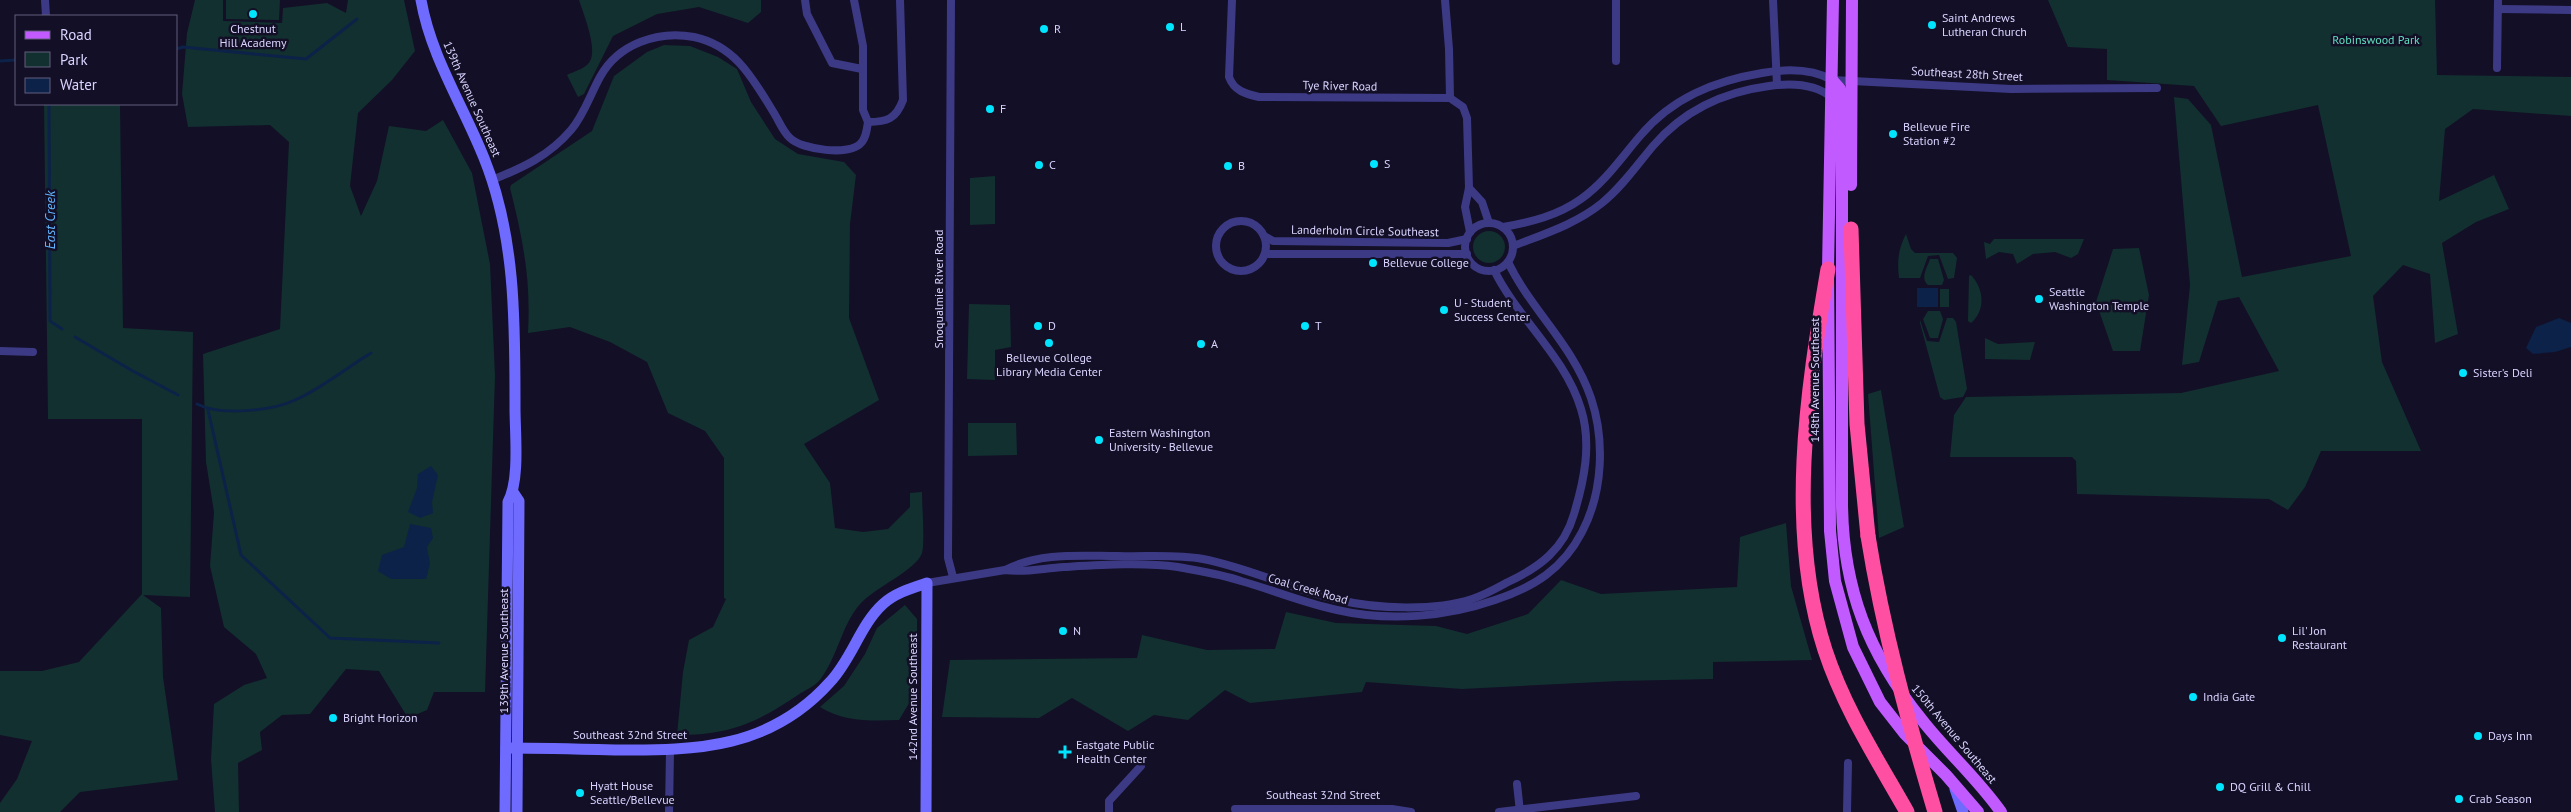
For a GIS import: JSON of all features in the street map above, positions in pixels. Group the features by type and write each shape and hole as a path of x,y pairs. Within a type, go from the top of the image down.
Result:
{"highway":[{"path":"1851,229 1857,424 1868,536 1882,614 1894,666 1935,812"},
{"path":"1828,269 1814,352 1804,476 1806,553 1810,594 1825,652 1850,712 1907,812"}],"main road":[{"name":"148th Avenue Southeast","path":"1833,0 1828,269 1831,558 1846,628 1865,674 1890,718 1946,775"},
{"name":"148th Avenue Southeast","path":"1844,278 1851,229 1852,0"},
{"name":"148th Avenue Southeast","path":"1832,80 1840,89 1842,100 1844,278 1842,504 1845,556 1862,622 1888,672"},
{"name":"150th Avenue Southeast","path":"1888,672 1922,721 1971,774 2001,812"},
{"path":"1946,775 1978,812"}],"street":[{"path":"45,0 46,15"},
{"name":"139th Avenue Southeast","path":"421,0 429,37 438,60 475,136 492,180 504,228 514,294 514,492 519,501 511,748 505,812"},
{"path":"805,0 807,14 832,63 862,70"},
{"path":"492,180 533,163 560,142 578,121 608,64 639,42 651,38 691,37 725,49 745,68 787,135 798,144 812,148 850,149 861,144 868,122 863,110 863,46 854,0"},
{"path":"868,122 885,122 899,111 903,100 900,0"},
{"name":"Snoqualmie River Road","path":"951,0 948,558 952,578"},
{"name":"Tye River Road","path":"1232,0 1229,70 1232,83 1238,89 1259,97 1450,98"},
{"path":"1445,0 1450,98 1463,108 1467,118 1469,188 1465,207 1469,236 1467,254 1477,267 1494,270 1508,262 1513,246 1512,239 1503,227"},
{"path":"1616,0 1616,62"},
{"path":"1773,0 1777,85"},
{"path":"2497,68 2498,0"},
{"path":"2498,9 2571,10"},
{"path":"1469,236 1482,224 1489,223 1503,227 1552,215 1582,199 1610,173 1642,134 1678,102 1718,83 1776,71"},
{"name":"Southeast 28th Street","path":"1776,71 1819,72 1832,80 2011,89 2157,88"},
{"path":"1513,246 1563,227 1595,208 1612,194 1665,134 1695,109 1732,93 1777,85 1818,88 1831,97"},
{"path":"1469,188 1482,202 1489,223"},
{"path":"1238,221 1256,226 1264,236 1265,254 1252,269 1238,272 1230,270 1219,260 1215,246 1222,229 1238,221"},
{"name":"Landerholm Circle Southeast","path":"1264,236 1274,241 1448,243 1469,236"},
{"name":"Landerholm Circle Southeast","path":"1265,254 1467,254"},
{"name":"Coal Creek Road","path":"927,583 1005,570 1016,572 1081,566 1175,567 1239,580 1338,610 1384,616 1419,615 1471,608 1534,584 1561,563 1577,542 1586,525 1598,492 1599,445 1591,398 1577,367 1559,337 1516,280 1508,262"},
{"name":"Coal Creek Road","path":"1005,570 1014,565 1064,555 1203,559 1340,601 1396,606 1444,604 1471,600 1536,567 1553,553 1571,525 1584,482 1586,458 1584,422 1581,408 1562,369 1503,289 1494,270"},
{"path":"0,351 33,352"},
{"name":"Southeast 32nd Street","path":"511,748 670,751 732,743 770,729 790,716 831,682 864,629 883,604 903,591 927,583"},
{"name":"142nd Avenue Southeast","path":"926,812 927,583"},
{"name":"139th Avenue Southeast","path":"511,748 517,812"},
{"path":"669,812 670,751"},
{"path":"1847,812 1848,763"},
{"path":"1109,812 1109,801 1141,766"},
{"path":"1946,775 1959,795 1963,812"},
{"path":"1517,784 1520,811"},
{"path":"1499,812 1636,796"},
{"name":"Southeast 32nd Street","path":"1235,809 1392,809 1411,812"}],"green space":[{"path":"195,0 223,0 223,21 282,23 283,8 327,3 346,13 348,0 404,0 415,51 392,80 358,113 350,186 361,216 377,181 389,126 426,131 443,120 472,173 490,264 495,376 485,692 434,692 427,710 408,718 379,671 346,669 310,714 282,715 260,732 262,750 238,763 239,812 215,812 211,759 214,704 244,685 267,678 256,654 224,627 210,566 214,512 206,462 203,354 280,329 289,142 270,125 188,127 182,94 187,33"},
{"name":"Chestnut Hill Academy","path":"226,0 280,0 279,20 226,19"},
{"path":"579,0 761,0 761,12 748,23 699,7 657,14 613,36 584,94 578,97 567,75 588,64 592,51 590,33"},
{"name":"Robinswood Park","path":"2048,0 2435,0 2437,75 2571,77 2571,116 2473,109 2445,129 2439,201 2494,175 2509,209 2476,222 2442,243 2458,334 2435,343 2430,274 2403,265 2373,296 2382,362 2421,451 2321,451 2305,487 2288,510 2269,499 2077,494 2076,461 2072,457 1950,457 1954,415 1966,397 2181,393 2279,371 2239,297 2218,301 2199,362 2182,365 2190,285 2174,97 2188,99 2211,125 2242,277 2351,256 2318,105 2221,126 2194,86 2107,80 2107,49 2068,47"},
{"path":"664,45 690,46 718,57 737,69 751,102 775,139 798,154 844,162 856,175 850,224 849,318 879,400 804,444 830,483 835,528 863,532 888,529 910,507 910,493 922,492 923,532 923,548 919,559 861,603 849,620 827,668 820,680 814,685 783,705 741,726 712,733 677,735 683,672 689,640 713,627 726,599 724,598 724,458 705,431 668,413 647,362 610,342 570,327 528,333 529,313 525,260 510,188 511,185 592,131 614,76 647,52"},
{"path":"44,105 120,105 123,328 193,332 190,597 143,595 161,608 163,677 178,780 80,792 60,812 0,812 0,803 17,779 32,741 0,735 0,671 42,671 79,662 142,594 142,419 48,419"},
{"path":"995,176 995,224 970,225 970,178"},
{"path":"1489,231 1495,232 1500,236 1504,241 1504,253 1500,258 1495,262 1489,263 1483,262 1478,258 1474,253 1473,247 1474,241 1478,236 1483,232"},
{"path":"1906,234 1911,249 1915,253 1953,253 1957,258 1954,278 1948,279 1939,255 1928,256 1920,278 1899,278 1899,256"},
{"path":"1994,239 2084,239 2078,254 2071,258 2055,252 2033,254 2017,264 2013,254 1999,252 1986,259 1984,242 1990,244"},
{"path":"2139,248 2149,295 2140,351 2113,351 2096,302 2113,249"},
{"path":"1930,259 1938,259 1944,280 1942,285 1928,285 1926,282 1925,273"},
{"path":"1971,275 1981,293 1981,306 1976,318 1971,323 1968,321 1969,276"},
{"path":"1940,289 1949,289 1949,307 1940,307"},
{"path":"969,304 1010,305 1011,347 995,350 995,380 967,379"},
{"path":"1928,311 1940,311 1943,319 1938,338 1930,338 1923,319"},
{"path":"1947,318 1953,318 1956,322 1967,389 1963,397 1944,400 1940,397 1920,320 1927,341 1939,342"},
{"path":"1985,338 1998,344 2035,342 2030,360 1985,359"},
{"path":"1881,390 1904,527 1879,538 1868,394"},
{"path":"968,423 1016,423 1017,455 968,456"},
{"path":"1786,523 1791,586 1812,660 1713,662 1713,679 1619,681 1462,689 1366,682 1362,692 1250,703 1225,690 1188,720 1154,715 1128,731 1072,698 1039,718 942,717 950,660 1137,658 1142,635 1207,650 1275,649 1286,612 1336,623 1436,626 1467,634 1528,614 1561,580 1601,594 1737,587 1740,537"},
{"path":"905,605 917,619 917,690 899,720 858,720 838,716 820,707 844,686 865,654 877,628"}],"water":[{"path":"1917,288 1938,288 1938,307 1917,307"},
{"path":"2559,318 2571,323 2571,347 2555,352 2533,354 2526,348 2536,327"},
{"path":"431,466 438,475 432,502 433,513 420,518 408,512 417,488 418,474"},
{"path":"410,524 431,528 433,538 427,547 430,564 426,579 391,579 378,571 382,555 404,547"}],"waterway":[{"path":"178,48 183,47 306,59 357,19"},
{"name":"East Creek","path":"0,61 15,60"},
{"name":"East Creek","path":"49,105 50,321 62,329"},
{"name":"East Creek","path":"75,337 178,395"},
{"name":"East Creek","path":"197,404 207,408 232,411 246,411 285,404 314,390 371,353"},
{"path":"208,410 241,555 330,638 439,643"}],"place":[{"name":"Chestnut Hill Academy","path":"253,14"},
{"name":"Saint Andrews Lutheran Church","path":"1932,25"},
{"name":"L","path":"1170,27"},
{"name":"R","path":"1044,29"},
{"name":"F","path":"990,109"},
{"name":"Bellevue Fire Station #2","path":"1893,134"},
{"name":"S","path":"1374,164"},
{"name":"C","path":"1039,165"},
{"name":"B","path":"1228,166"},
{"name":"Bellevue College","path":"1373,263"},
{"name":"Seattle Washington Temple","path":"2039,299"},
{"name":"U - Student Success Center","path":"1444,310"},
{"name":"D","path":"1038,326"},
{"name":"T","path":"1305,326"},
{"name":"Bellevue College Library Media Center","path":"1049,343"},
{"name":"A","path":"1201,344"},
{"name":"Sister's Deli","path":"2463,373"},
{"name":"Eastern Washington University - Bellevue","path":"1099,440"},
{"name":"N","path":"1063,631"},
{"name":"Lil' Jon Restaurant","path":"2282,638"},
{"name":"India Gate","path":"2193,697"},
{"name":"Bright Horizon","path":"333,718"},
{"name":"Days Inn","path":"2478,736"},
{"name":"Eastgate Public Health Center","path":"1065,752"},
{"name":"DQ Grill & Chill","path":"2220,787"},
{"name":"Hyatt House Seattle/Bellevue","path":"580,793"},
{"name":"Crab Season","path":"2459,799"}]}
